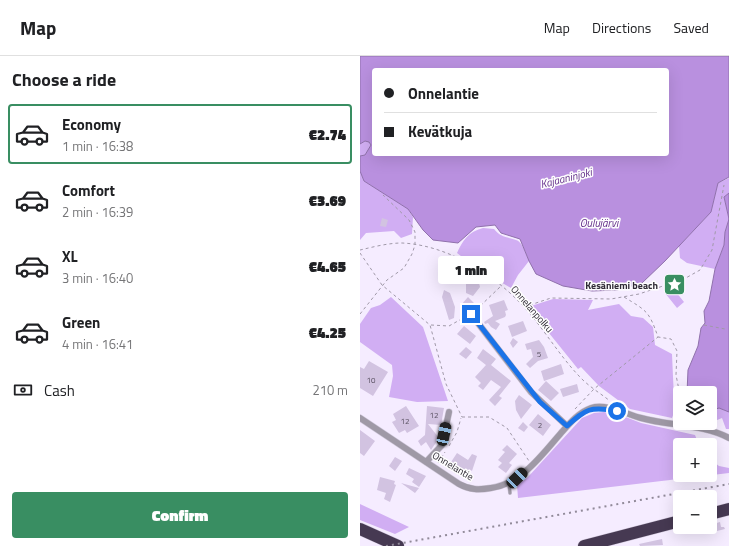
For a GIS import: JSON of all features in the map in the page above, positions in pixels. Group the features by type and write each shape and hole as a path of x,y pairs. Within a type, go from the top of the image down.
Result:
{"highway":[{"path":"717,512 729,509"},
{"path":"584,546 673,523"},
{"path":"360,529 398,546"}],"street":[{"path":"471,314 540,402 567,426"},
{"path":"509,484 532,464 567,426 582,413 592,408 600,408 641,419 713,432 729,438"},
{"path":"426,462 442,445 449,412"},
{"name":"Onnelantie","path":"360,418 426,462 450,482 468,489 476,490 509,484"}],"lane":[{"path":"509,484 510,493"}],"path":[{"path":"524,307 551,298 611,299 639,294 684,279 700,270 712,250 724,185"},
{"path":"360,314 387,280 404,268 415,245 414,232 409,220 383,195"},
{"name":"Onnelanpolku","path":"360,252 388,244 415,245 440,250 482,271 502,285 524,307 579,376 610,401"},
{"path":"360,252 382,286 430,325 446,384 462,417 489,417 507,428 532,464"},
{"path":"624,296 646,310 650,316 658,337"},
{"path":"704,325 725,329"},
{"path":"594,389 658,337 671,339 677,351 676,375 678,386"}],"shaded area":[{"path":"365,141 369,142 371,145 365,155 360,156 360,144"},
{"path":"360,171 364,181 408,209 413,217 412,234 401,238 394,231 366,233 360,240"},
{"path":"729,178 729,193 724,197 729,219 725,232 724,245 715,269 687,263 680,258 679,246 711,212 718,183"},
{"path":"483,228 494,229 501,235 518,241 524,249 529,261 518,275 511,288 499,281 493,266 490,264 486,262 470,263 457,253 461,244 470,234"},
{"path":"672,287 684,302 677,308 665,293"},
{"path":"391,297 423,327 448,401 417,402 389,397 393,376 392,365 360,342 360,324 371,308 380,305"},
{"path":"553,299 593,300 588,310 619,304 631,316 643,318 653,327 655,345 672,354 673,386 672,418 630,409 599,386 581,367 578,369 528,307"},
{"path":"717,409 729,412 729,429 726,429 722,418 717,420"},
{"path":"604,412 623,416 641,423 695,435 696,438 673,438 673,480 518,498 517,485 528,477 582,418 594,413"},
{"path":"717,464 729,468 729,473 717,474"},
{"path":"360,504 409,527 395,534 360,520"}],"water":[{"name":"Oulujärvi","path":"360,56 729,56 729,177 718,183 711,212 665,261 642,283 617,290 592,291 563,286 536,274 520,239 501,233 495,225 476,227 458,243 433,240 423,230 408,209 364,181 360,171 360,156 365,155 371,145 369,142 365,141 360,144"},
{"path":"729,193 729,219 724,197"},
{"path":"729,219 729,412 717,409 717,386 687,386 688,370 698,346 701,328 705,323 704,311 709,301 715,269 724,245 725,232"}],"building":[{"path":"382,218 388,220 386,227 380,226"},
{"path":"456,268 456,281 452,284 447,283 441,277 451,269"},
{"path":"466,281 479,283 480,287 473,296 466,293"},
{"path":"444,290 450,293 455,307 454,318 449,320 442,297"},
{"path":"468,297 474,303 467,310 461,305"},
{"path":"504,300 508,310 505,311 505,317 495,321 500,324 496,330 488,323 485,324 484,322 493,316 489,305"},
{"path":"523,321 527,331 512,337 508,326"},
{"path":"464,326 476,336 470,344 457,334"},
{"path":"513,338 518,342 513,348 510,343"},
{"path":"539,340 544,347 548,358 538,361 530,368 526,364 533,357 531,349 527,350 525,344"},
{"path":"466,347 472,352 466,359 459,354"},
{"path":"483,349 496,359 491,365 511,381 499,396 502,398 495,406 489,400 501,387 491,380 483,390 478,386 481,383 475,377 486,365 477,358"},
{"path":"369,361 388,372 373,396 360,388 360,367 364,369"},
{"path":"561,364 564,374 544,381 541,371"},
{"path":"546,381 559,393 551,401 538,390"},
{"path":"577,384 579,392 563,397 560,389"},
{"path":"519,395 532,405 521,419 516,410 515,401"},
{"path":"406,406 419,426 407,433 405,430 399,433 392,422 396,420 393,414"},
{"path":"427,406 444,408 441,425 428,424 439,438 431,450 426,442 421,446 418,441 425,435"},
{"path":"538,414 551,425 543,436 529,425"},
{"path":"523,422 528,427 524,432 518,428"},
{"path":"360,430 375,441 364,456 360,453"},
{"path":"507,445 517,454 509,463 512,465 506,473 498,467 502,463 498,460 505,452 502,450"},
{"path":"457,453 468,460 472,454 477,456 472,471 469,469 467,474 451,462"},
{"path":"395,457 402,461 395,471 389,466"},
{"path":"409,468 426,476 419,487 412,482 414,479 406,474"},
{"path":"380,477 395,481 394,484 396,485 390,502 384,499 386,493 377,490"},
{"path":"401,483 419,488 415,493"},
{"path":"720,522 721,527 724,527 725,529 717,531 717,523"},
{"path":"662,539 663,545 640,546 639,544"}],"railway":[{"path":"386,546 729,484"}],"place":[{"name":"Kesäniemi beach","path":"674,285"}],"route":[{"path":"471,314 484,328 540,402 567,426 582,413 592,408 617,411"}],"water label":[{"name":"Kajaaninjoki","path":"566,178"}]}
